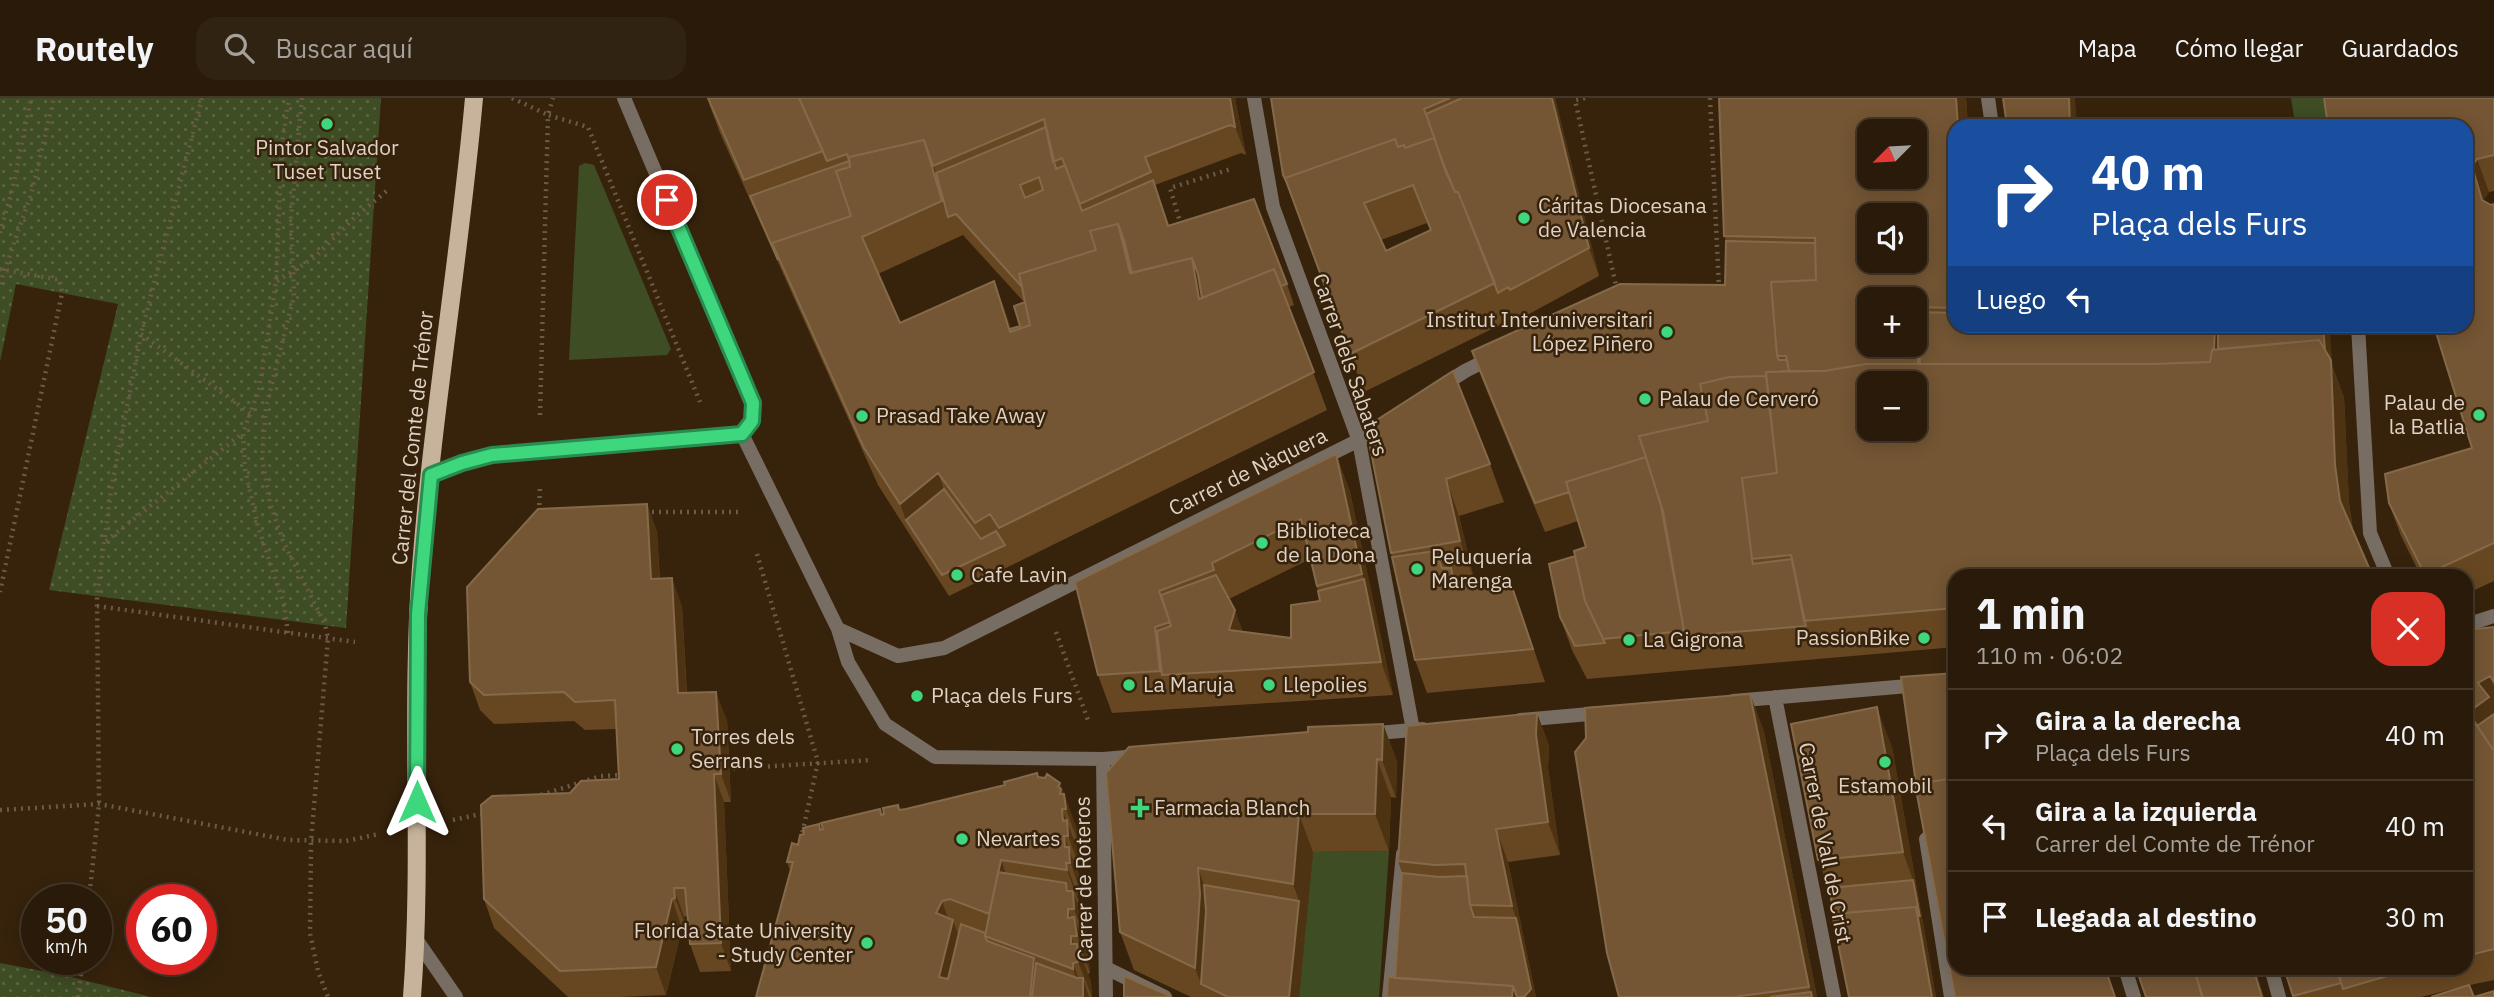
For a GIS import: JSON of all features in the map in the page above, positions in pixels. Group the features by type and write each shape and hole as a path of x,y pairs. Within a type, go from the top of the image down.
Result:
{"main road":[{"name":"Carrer del Comte de Trénor","path":"412,997 416,939 418,614 474,98"}],"street":[{"path":"431,475 492,455 742,434 752,421 753,403 624,98"},
{"name":"Carrer dels Sabaters","path":"1254,98 1273,207 1359,441 1413,730 1411,755"},
{"path":"1987,98 1991,119"},
{"path":"2358,333 2370,533 2385,569"},
{"path":"1433,392 1465,371 1512,348"},
{"name":"Carrer de Nàquera","path":"838,629 898,656 944,648 1359,441 1380,427"},
{"path":"742,434 838,629 848,662 885,724 935,757 1103,760 1157,754"},
{"path":"2473,623 2494,616"},
{"path":"1719,702 1775,697 1903,694 1948,684"},
{"name":"Carrer de Vall de Crist","path":"1775,697 1834,997"},
{"path":"1510,721 1622,711"},
{"path":"1359,735 1441,727"},
{"name":"Carrer de Roteros","path":"1103,760 1106,997"},
{"path":"1923,822 1951,997"},
{"path":"1389,997 1404,844"},
{"path":"416,939 456,997"},
{"path":"1106,968 1165,997"},
{"path":"2127,975 2134,997"},
{"path":"2273,975 2279,997"}],"path":[{"path":"0,233 13,187 31,98"},
{"path":"0,284 2,269 32,191 54,98"},
{"path":"91,884 99,804 97,606 111,490 141,334 202,98"},
{"path":"288,633 284,604 255,515 245,469 243,433 259,390 276,282 282,142 289,98"},
{"path":"302,98 291,218 294,296 266,407 262,458 270,503 283,541 325,624 328,638 311,842 310,933 318,971 328,997"},
{"path":"512,98 548,115 588,127 704,412"},
{"path":"540,416 548,115 553,98"},
{"path":"1585,98 1575,100 1619,298"},
{"path":"1710,98 1719,294"},
{"path":"1184,237 1170,188 1264,159"},
{"path":"276,282 315,257 354,218 389,190"},
{"path":"0,593 62,293 60,280 2,269"},
{"path":"141,334 250,413"},
{"path":"105,541 243,433"},
{"path":"539,513 540,476"},
{"path":"635,512 745,512"},
{"path":"756,551 818,762 801,841"},
{"path":"1043,598 1103,760"},
{"path":"97,606 355,642"},
{"path":"716,769 818,762"},
{"path":"529,799 601,776 627,774"},
{"path":"0,810 99,804 311,842 346,841 493,810"},
{"path":"78,997 81,975"}],"green space":[{"path":"0,98 381,98 346,628 49,590 118,304 16,284 0,362"},
{"path":"2291,98 2330,98 2334,119 2294,119"},
{"path":"585,163 594,165 671,349 667,355 569,360 579,166"},
{"path":"1389,851 1379,997 1299,997 1313,852"},
{"path":"0,963 21,967 21,975 63,975 151,997 0,997"}],"building":[{"path":"708,98 799,98 823,151 744,180"},
{"path":"799,98 1230,98 1235,127 1230,125 1145,157 1151,172 1080,204 1062,158 1053,162 1044,119 933,166 924,140 849,157 849,160 847,154 827,161"},
{"path":"1271,98 1450,98 1424,109 1436,142 1434,138 1405,148 1404,145 1398,147 1395,139 1285,178 1287,183 1283,175"},
{"name":"Cáritas Diocesana de Valencia","path":"1462,98 1552,98 1589,248 1510,290 1508,287 1498,293 1458,192 1455,192 1445,170 1426,114"},
{"path":"1719,98 1956,98 1958,119 1948,119 1948,308 1927,307 1927,287 1857,287 1857,357 1918,357 1918,364 1866,364 1824,371 1789,371 1786,356 1777,356 1771,282 1816,280 1815,238 1724,236"},
{"path":"2003,98 2069,98 2070,119 2006,119"},
{"path":"2324,98 2494,98 2494,155 2477,159 2473,165 2473,119 2327,119"},
{"path":"1046,127 1056,169 1065,165 1082,211 1153,180 1168,226 1254,199 1287,284 1281,286 1274,269 1202,298 1192,258 1132,273 1118,224 1090,231 1096,250 1019,274 1022,287 956,214 948,217 936,173","holes":["1039,177 1043,190 1025,198 1020,185"]},
{"path":"1434,138 1495,283 1350,354 1285,178 1395,139 1398,147 1404,145 1405,148","holes":["1413,185 1431,230 1386,251 1364,203"]},
{"path":"924,140 942,201 862,237 900,323 994,281 1010,332 1030,325 1019,274 1096,250 1090,231 1118,224 1130,273 1192,258 1199,299 1274,269 1314,372 999,528 990,514 975,523 938,473 900,504 864,448 772,243 851,216 836,171 850,167 849,157"},
{"path":"849,161 850,167 836,171 851,216 772,243 778,260 750,196"},
{"path":"2473,169 2482,200 2494,204 2494,543 2438,569 2422,569 2389,503 2385,474 2472,448 2436,333 2473,333"},
{"name":"Palau de Cerveró","path":"1726,241 1815,243 1816,280 1771,282 1777,356 1779,360 1787,360 1789,371 1766,372 1766,376 1729,377 1700,384 1708,421 1639,436 1646,457 1566,482 1569,492 1535,503 1472,351 1620,284 1725,285"},
{"path":"1025,302 1030,325 1011,332 1010,329 1020,326 1014,306"},
{"path":"1927,312 1948,313 1948,333 2215,333 2210,362 1920,364 1920,357 1927,357"},
{"path":"2218,333 2324,333 2325,350 2319,340 2218,349"},
{"path":"2319,340 2331,360 2335,465 2340,501 2370,569 1948,569 1948,609 1804,621 1791,555 1752,559 1742,478 1777,473 1766,372 1824,371 1866,364 2210,362 2212,350"},
{"path":"1453,371 1490,464 1446,479 1460,541 1391,553 1366,427"},
{"path":"1766,376 1777,473 1742,478 1752,559 1753,564 1792,559 1806,626 1685,636 1663,511 1639,436 1708,421 1700,384 1729,377"},
{"path":"1336,454 1362,574 1317,586 1301,519 1212,563 1214,570 1159,591 1170,622 1155,627 1160,671 1098,675 1075,582"},
{"path":"1646,457 1661,506 1684,631 1603,639 1585,601 1574,551 1586,547 1566,482"},
{"path":"944,489 981,539 996,531 1005,545 942,575 906,520"},
{"name":"Torres dels Serrans","path":"647,504 651,579 672,578 678,693 716,692 721,774 714,774 721,943 690,944 685,888 674,888 675,898 672,899 656,967 560,971 484,899 481,805 492,796 570,793 581,781 619,779 615,700 575,702 564,692 484,695 470,682 467,587 538,509"},
{"path":"1435,551 1442,568 1451,568 1455,586 1509,578 1533,649 1415,660 1392,557"},
{"path":"1575,556 1585,601 1605,643 1575,646 1560,617 1549,564"},
{"path":"1216,575 1235,610 1229,630 1291,638 1291,605 1320,601 1318,591 1364,579 1381,662 1162,675 1157,631 1171,626 1161,595"},
{"path":"2494,627 2494,682 2490,676 2478,683 2489,697 2473,709 2473,629"},
{"path":"1948,674 1948,779 1916,784 1901,677"},
{"path":"1750,694 1809,987 1733,997 1619,997 1607,953 1575,752 1586,738 1585,708"},
{"path":"1877,707 1903,852 1818,860 1791,724"},
{"path":"1537,713 1536,735 1548,822 1496,829 1512,906 1470,905 1465,864 1435,865 1398,861 1407,726"},
{"path":"2494,714 2494,751 2477,726"},
{"path":"2473,720 2494,751 2494,949 2473,954"},
{"path":"1383,724 1382,760 1377,759 1375,814 1299,814 1293,884 1198,868 1200,894 1195,968 1120,932 1106,773 1129,747 1308,732 1308,727"},
{"path":"1037,773 1038,777 1045,778 1047,774 1060,783 1060,794 1064,794 1066,809 1062,809 1063,821 1067,820 1068,836 1064,836 1065,847 1069,847 1070,863 1066,863 1067,870 1001,860 989,914 950,899 942,901 936,913 953,920 939,977 948,979 961,924 985,933 987,941 1034,958 1030,997 756,997 793,862 787,862 792,843 798,845 800,835 804,834 803,828 819,824 820,830 823,829 821,823 880,809 881,815 884,814 883,808 898,805 899,810 906,809 1005,785 1004,782"},
{"path":"1948,779 1948,960 1915,784"},
{"path":"998,872 1066,883 1067,891 1073,891 1074,909 1068,909 1068,918 1074,917 1077,936 1071,936 1071,944 1077,944 1078,962 1073,963 1073,969 985,936"},
{"path":"1402,873 1439,877 1467,876 1474,917 1516,918 1531,989 1524,997 1517,997 1513,986 1395,978"},
{"path":"1913,880 1920,917 1916,907 1834,914 1829,888"},
{"path":"1204,885 1299,901 1289,997 1228,997 1201,984 1206,911"},
{"path":"1916,907 1932,997 1849,997 1832,914"},
{"path":"1036,963 1083,978 1083,997 1032,997"},
{"path":"1951,975 2107,975 2115,997 1955,997"},
{"path":"2138,975 2195,975 2203,997 2146,997"},
{"path":"2196,975 2255,975 2262,997 2202,997"},
{"path":"2286,975 2338,975 2341,983 2293,996"},
{"path":"2339,975 2390,975 2343,989"},
{"path":"1124,976 1172,997 1124,997"},
{"path":"1388,977 1513,986 1512,997 1387,997"},
{"path":"2469,985 2474,997 2431,997"},
{"path":"2494,991 2494,997 2474,997"},
{"path":"1811,992 1812,997 1770,997"}],"place":[{"name":"Pintor Salvador Tuset Tuset","path":"327,124"},
{"name":"Cáritas Diocesana de Valencia","path":"1524,218"},
{"name":"Institut Interuniversitari López Piñero","path":"1667,332"},
{"name":"Palau de Cerveró","path":"1645,399"},
{"name":"Palau de la Batlia","path":"2479,415"},
{"name":"Prasad Take Away","path":"862,416"},
{"name":"Biblioteca de la Dona","path":"1262,543"},
{"name":"Peluquería Marenga","path":"1417,569"},
{"name":"Cafe Lavin","path":"957,575"},
{"name":"PassionBike","path":"1924,638"},
{"name":"La Gigrona","path":"1629,640"},
{"name":"La Maruja","path":"1129,685"},
{"name":"Llepolies","path":"1269,685"},
{"name":"Plaça dels Furs","path":"917,696"},
{"name":"Torres dels Serrans","path":"677,749"},
{"name":"Estamobil","path":"1885,762"},
{"name":"Farmacia Blanch","path":"1140,808"},
{"name":"Nevartes","path":"962,839"},
{"name":"Florida State University - Study Center","path":"867,943"}],"route":[{"path":"417,802 418,614 431,475 492,455 742,434 752,421 753,403 667,200"}]}
